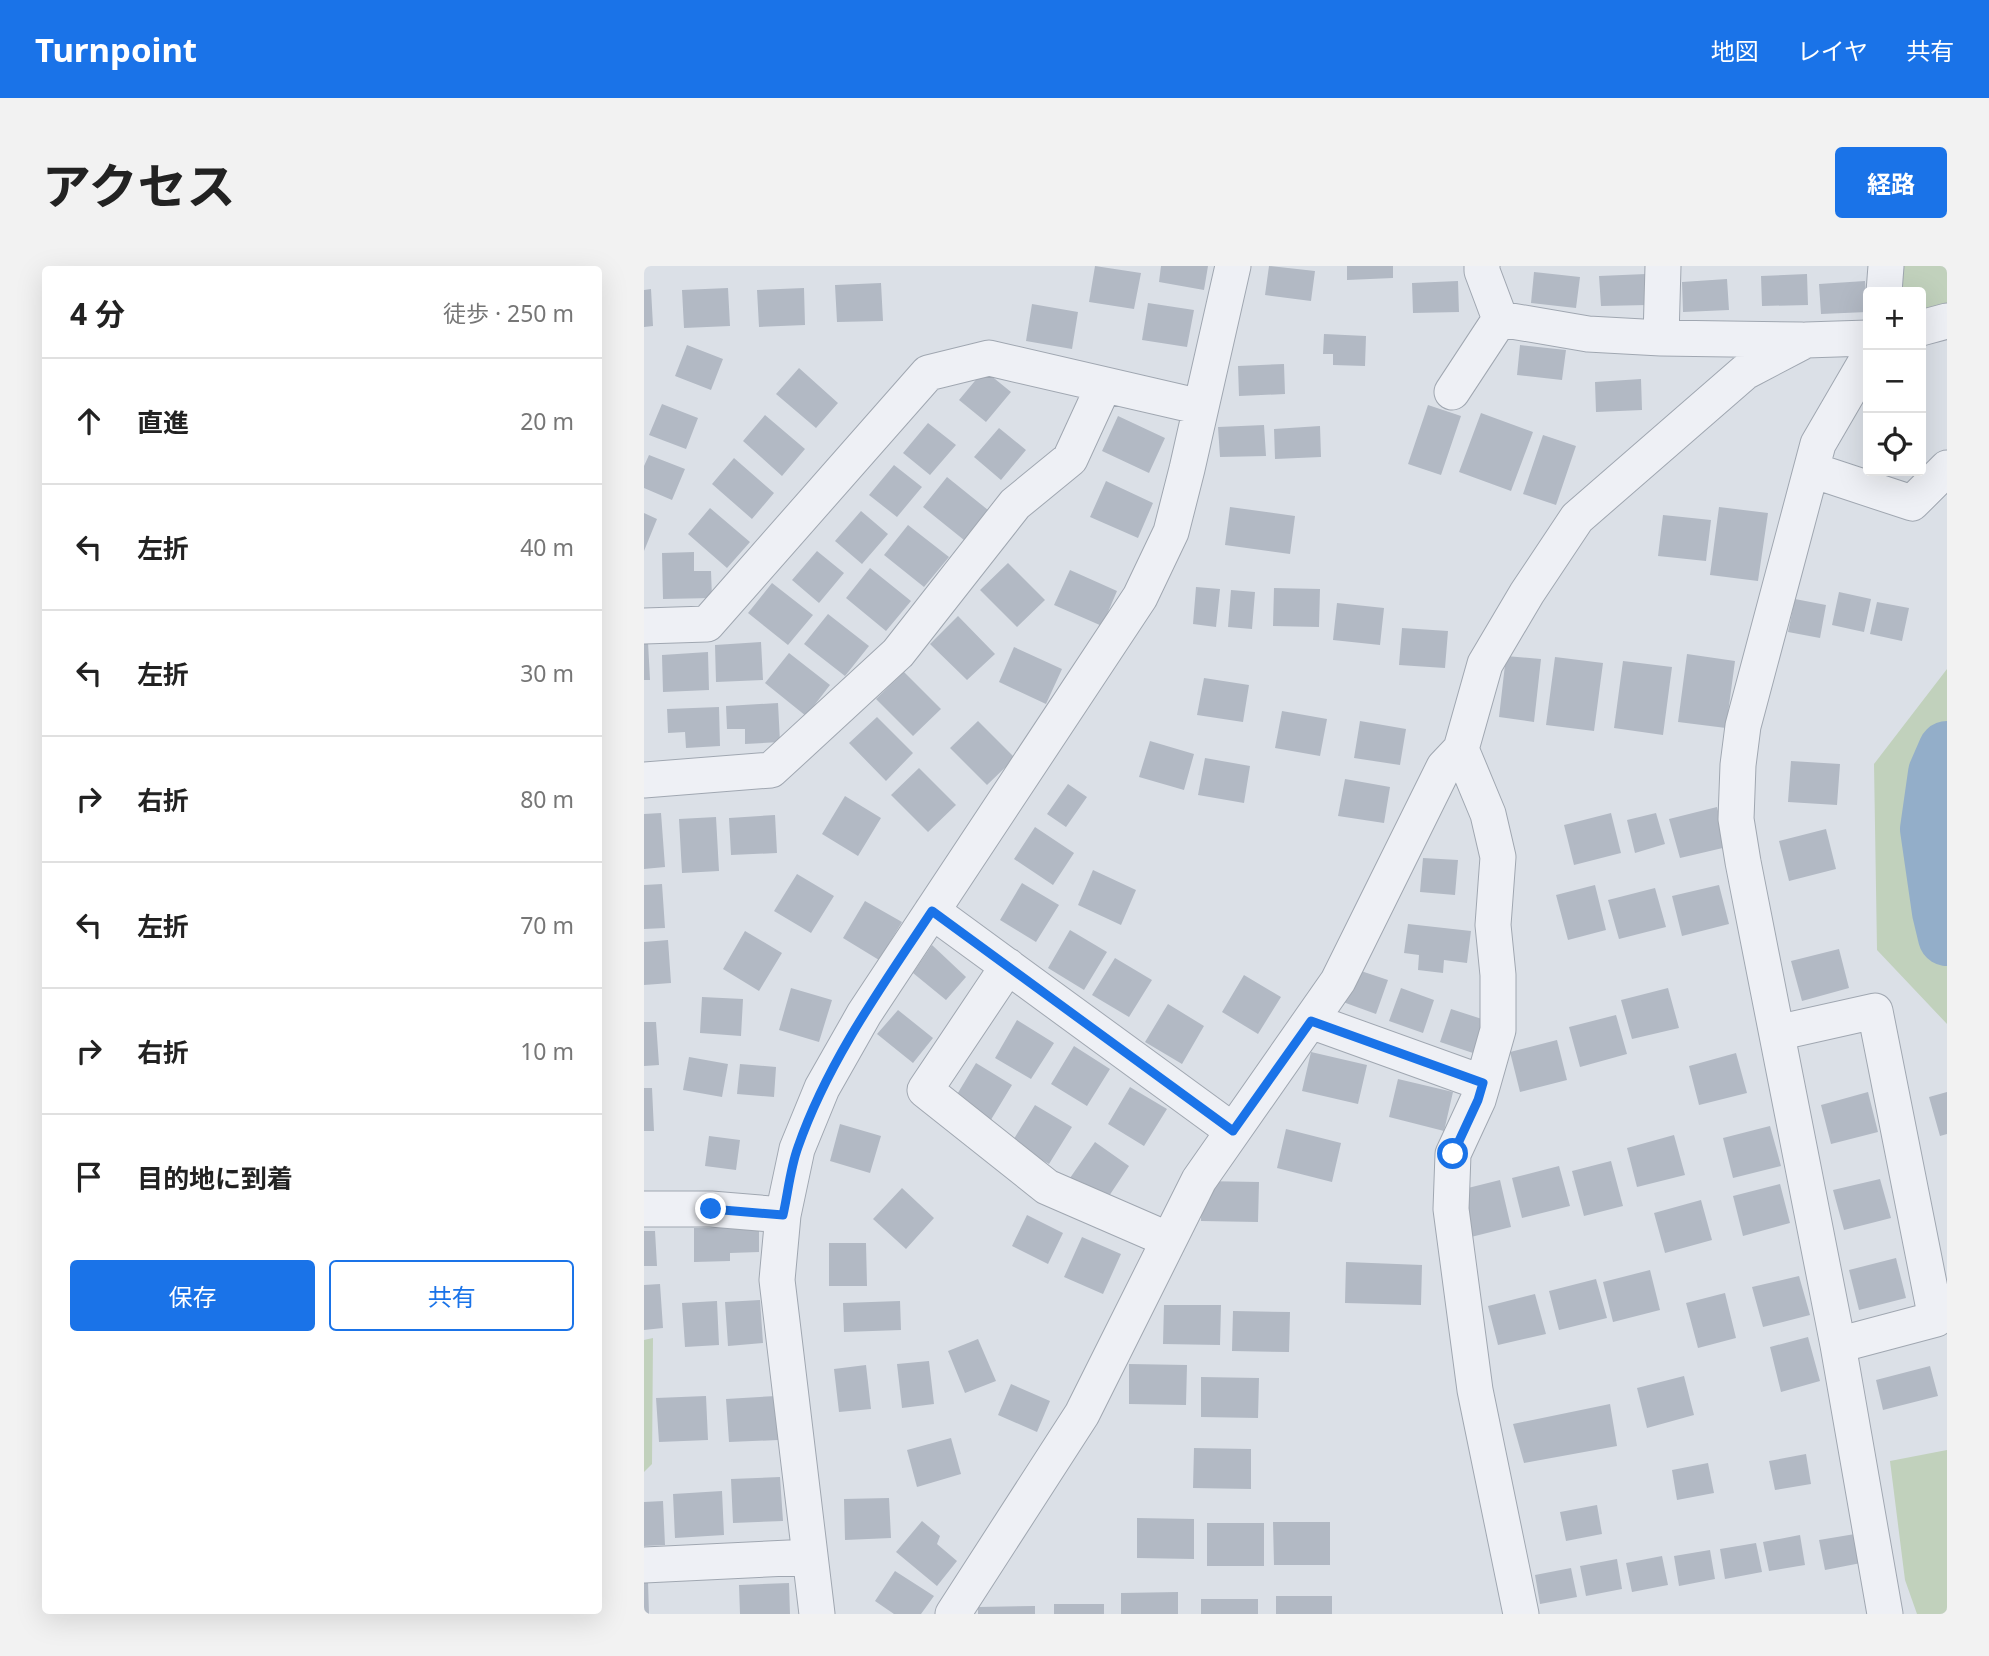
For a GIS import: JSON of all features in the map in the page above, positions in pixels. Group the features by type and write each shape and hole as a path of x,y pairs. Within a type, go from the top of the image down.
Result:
{"street":[{"path":"817,1614 777,1280 783,1215 797,1149 822,1088 864,1014 1140,597 1171,532 1233,266"},
{"path":"1482,266 1500,319"},
{"path":"1661,338 1663,266"},
{"path":"1884,287 1886,266"},
{"path":"1500,319 1588,334 1661,338 1863,338"},
{"path":"1452,392 1500,319"},
{"path":"1926,327 1947,321"},
{"path":"953,1614 1082,1414 1199,1180 1338,981 1444,767 1461,749 1485,664 1527,593 1577,518 1745,372 1806,340"},
{"path":"644,626 707,624 928,373 989,358 1201,407"},
{"path":"1863,367 1818,444 1743,726 1736,819 1839,1345 1885,1614"},
{"path":"644,780 771,770 898,653 1016,504 1070,459 1104,385"},
{"path":"1812,470 1912,503 1947,468"},
{"path":"1461,749 1488,814 1498,857 1493,925 1498,975 1498,1030 1478,1100 1453,1154 1451,1209 1475,1390 1521,1614"},
{"path":"932,911 1233,1131"},
{"path":"1008,967 925,1090 1047,1187 1169,1240"},
{"path":"1777,1033 1875,1011 1934,1306 1936,1319 1839,1345"},
{"path":"1311,1021 1483,1083"},
{"path":"644,1209 711,1209 783,1215"},
{"path":"644,1565 810,1557"}],"green space":[{"path":"1888,266 1947,266 1947,319 1926,326 1926,287 1890,287"},
{"path":"1947,669 1947,1024 1877,950 1874,764"},
{"path":"653,1338 652,1464 644,1472 644,1340"},
{"path":"1947,1450 1947,1614 1917,1614 1905,1580 1890,1461"}],"building":[{"path":"1095,266 1141,273 1134,309 1089,302"},
{"path":"1161,266 1208,266 1204,290 1159,282"},
{"path":"1269,266 1315,271 1311,301 1265,295"},
{"path":"1347,266 1393,266 1393,278 1347,280"},
{"path":"1534,272 1580,277 1576,308 1531,303"},
{"path":"1646,274 1647,305 1601,306 1599,276"},
{"path":"1807,274 1808,305 1762,306 1761,276"},
{"path":"1727,279 1729,310 1683,312 1682,282"},
{"path":"1458,281 1459,312 1413,313 1412,283"},
{"path":"1865,281 1863,312 1821,314 1819,284"},
{"path":"881,283 883,321 837,322 835,285"},
{"path":"728,288 730,326 684,328 682,290"},
{"path":"804,288 805,325 759,327 757,290"},
{"path":"651,289 653,326 644,327 644,290"},
{"path":"1148,303 1194,310 1187,347 1142,340"},
{"path":"1032,304 1078,312 1072,349 1026,341"},
{"path":"1324,334 1366,336 1365,366 1333,365 1333,354 1323,354"},
{"path":"687,345 723,359 711,390 675,376"},
{"path":"1520,345 1566,350 1562,380 1517,375"},
{"path":"1284,364 1285,394 1239,396 1238,366"},
{"path":"799,368 838,403 816,428 776,394"},
{"path":"984,370 1011,392 986,422 959,400"},
{"path":"1641,379 1642,410 1596,412 1595,382"},
{"path":"662,404 698,418 686,449 649,435"},
{"path":"1428,405 1461,416 1441,475 1408,464"},
{"path":"1481,413 1533,432 1511,491 1459,472"},
{"path":"765,415 805,449 782,476 743,441"},
{"path":"1118,416 1165,438 1149,473 1102,451"},
{"path":"928,423 956,445 930,475 903,453"},
{"path":"1264,425 1266,456 1220,457 1218,427"},
{"path":"1320,426 1321,457 1275,459 1274,429"},
{"path":"999,428 1026,450 1001,480 974,457"},
{"path":"1543,435 1576,446 1556,505 1523,494"},
{"path":"649,455 685,469 672,500 644,488 644,466"},
{"path":"734,458 774,493 752,519 712,484"},
{"path":"894,465 922,487 897,517 869,495"},
{"path":"947,477 988,510 964,540 923,507"},
{"path":"1106,481 1153,503 1138,538 1090,517"},
{"path":"1230,507 1295,516 1290,554 1225,545"},
{"path":"1719,507 1768,513 1758,581 1710,575"},
{"path":"710,508 750,542 727,568 688,534"},
{"path":"861,511 888,534 862,564 835,541"},
{"path":"644,513 657,519 644,551"},
{"path":"1663,515 1711,520 1706,561 1658,556"},
{"path":"908,525 949,557 924,587 884,555"},
{"path":"817,551 844,573 819,603 792,580"},
{"path":"694,552 694,571 711,571 712,598 663,599 662,553"},
{"path":"1008,563 1045,600 1017,627 980,590"},
{"path":"870,568 911,601 886,631 846,598"},
{"path":"1070,570 1117,591 1102,626 1054,605"},
{"path":"772,583 813,615 788,645 748,613"},
{"path":"1196,587 1220,589 1216,627 1193,624"},
{"path":"1274,588 1320,589 1319,627 1273,626"},
{"path":"1231,590 1255,592 1252,629 1228,627"},
{"path":"1839,592 1871,599 1864,632 1832,625"},
{"path":"1795,599 1826,605 1820,638 1788,632"},
{"path":"1877,602 1909,608 1902,641 1870,634"},
{"path":"1337,603 1384,608 1380,645 1333,640"},
{"path":"828,614 869,646 845,676 804,644"},
{"path":"958,616 995,654 967,680 930,644"},
{"path":"1402,628 1448,631 1445,668 1399,665"},
{"path":"644,642 648,642 650,680 644,680"},
{"path":"761,642 763,680 716,682 715,645"},
{"path":"1014,647 1062,669 1046,704 999,682"},
{"path":"708,652 709,690 663,692 662,655"},
{"path":"789,653 830,685 806,716 765,683"},
{"path":"1687,654 1735,661 1726,728 1678,722"},
{"path":"1506,656 1541,659 1534,722 1499,717"},
{"path":"1555,657 1603,663 1594,731 1546,725"},
{"path":"1623,661 1672,667 1663,735 1614,728"},
{"path":"904,672 941,709 913,736 876,699"},
{"path":"1204,678 1249,685 1243,722 1197,715"},
{"path":"778,703 780,742 745,744 745,729 727,729 726,706"},
{"path":"719,707 720,746 686,748 685,732 668,733 667,709"},
{"path":"1282,711 1327,719 1320,756 1275,748"},
{"path":"877,717 913,753 886,781 849,743"},
{"path":"978,721 1015,758 987,785 950,748"},
{"path":"1360,721 1406,729 1400,765 1354,758"},
{"path":"1150,741 1194,754 1184,790 1139,777"},
{"path":"1205,758 1250,766 1244,803 1198,795"},
{"path":"1791,761 1840,764 1837,805 1788,802"},
{"path":"919,768 956,805 928,832 891,795"},
{"path":"1345,779 1390,787 1384,823 1338,816"},
{"path":"1068,784 1087,797 1066,827 1047,814"},
{"path":"845,796 881,818 858,856 822,834"},
{"path":"1717,807 1727,847 1680,858 1669,819"},
{"path":"661,813 665,867 644,869 644,814"},
{"path":"1611,813 1621,853 1574,865 1564,825"},
{"path":"1656,813 1665,844 1635,853 1627,820"},
{"path":"775,815 777,853 731,855 729,818"},
{"path":"716,817 719,871 682,873 679,819"},
{"path":"1035,827 1074,853 1053,885 1014,859"},
{"path":"1826,829 1836,869 1789,881 1779,841"},
{"path":"1423,858 1458,860 1455,895 1420,892"},
{"path":"1093,870 1136,890 1121,925 1078,905"},
{"path":"797,874 834,896 811,933 774,911"},
{"path":"1022,883 1059,905 1036,942 1000,920"},
{"path":"662,884 665,928 644,929 644,885"},
{"path":"1595,885 1606,930 1568,940 1556,895"},
{"path":"1719,885 1729,924 1682,936 1672,896"},
{"path":"1655,888 1666,927 1619,939 1608,900"},
{"path":"865,901 902,922 879,960 843,938"},
{"path":"1408,924 1471,931 1467,963 1444,960 1443,973 1418,970 1419,955 1404,953"},
{"path":"1070,930 1107,952 1084,990 1048,968"},
{"path":"745,931 782,953 759,991 723,969"},
{"path":"668,940 671,983 644,985 644,942"},
{"path":"932,945 966,977 946,1000 913,973"},
{"path":"1839,949 1849,988 1802,1001 1791,961"},
{"path":"1115,958 1152,980 1129,1017 1092,995"},
{"path":"1355,969 1388,980 1376,1014 1343,1002"},
{"path":"1244,975 1281,997 1258,1034 1222,1012"},
{"path":"791,988 832,1000 819,1042 779,1030"},
{"path":"1401,988 1434,1000 1423,1033 1389,1021"},
{"path":"1668,988 1679,1028 1632,1039 1621,1000"},
{"path":"702,997 743,999 741,1036 700,1033"},
{"path":"1168,1004 1204,1026 1182,1064 1145,1042"},
{"path":"1451,1009 1485,1020 1473,1053 1440,1042"},
{"path":"898,1010 933,1038 913,1063 877,1034"},
{"path":"1616,1015 1627,1054 1580,1067 1569,1027"},
{"path":"1017,1020 1054,1043 1031,1079 995,1058"},
{"path":"644,1022 656,1022 659,1065 644,1066"},
{"path":"1557,1040 1567,1080 1520,1092 1510,1052"},
{"path":"1074,1046 1110,1069 1087,1106 1051,1084"},
{"path":"1311,1052 1367,1065 1358,1104 1302,1091"},
{"path":"1736,1053 1747,1093 1699,1105 1689,1066"},
{"path":"689,1057 728,1064 722,1097 683,1090"},
{"path":"976,1063 1012,1085 989,1123 953,1101"},
{"path":"740,1064 776,1067 774,1097 737,1094"},
{"path":"1398,1079 1453,1092 1444,1131 1389,1117"},
{"path":"1130,1087 1167,1109 1144,1146 1108,1124"},
{"path":"644,1088 652,1088 654,1131 644,1131"},
{"path":"1868,1092 1878,1132 1831,1144 1821,1105"},
{"path":"1947,1092 1947,1134 1940,1136 1929,1097"},
{"path":"1035,1105 1072,1127 1049,1164 1012,1142"},
{"path":"840,1124 881,1136 870,1173 830,1161"},
{"path":"1770,1126 1781,1166 1733,1178 1723,1138"},
{"path":"1286,1129 1341,1143 1332,1182 1277,1168"},
{"path":"1674,1135 1685,1175 1637,1187 1627,1148"},
{"path":"709,1136 740,1140 736,1170 705,1166"},
{"path":"1095,1142 1129,1166 1105,1202 1070,1178"},
{"path":"1611,1161 1623,1206 1584,1216 1572,1171"},
{"path":"1559,1166 1570,1206 1522,1218 1512,1178"},
{"path":"1880,1179 1891,1218 1844,1230 1833,1190"},
{"path":"1500,1180 1511,1227 1471,1237 1460,1190"},
{"path":"1202,1181 1259,1182 1258,1222 1201,1221"},
{"path":"1780,1184 1790,1223 1743,1236 1733,1196"},
{"path":"902,1188 934,1218 906,1249 873,1219"},
{"path":"1701,1200 1712,1240 1665,1253 1654,1213"},
{"path":"1027,1215 1063,1233 1048,1264 1012,1246"},
{"path":"694,1228 759,1228 759,1252 730,1253 730,1261 694,1262"},
{"path":"644,1231 655,1231 657,1266 644,1266"},
{"path":"1082,1237 1121,1254 1103,1294 1064,1277"},
{"path":"829,1243 866,1243 867,1286 829,1286"},
{"path":"1896,1258 1906,1298 1859,1310 1849,1270"},
{"path":"1346,1262 1422,1265 1421,1305 1345,1303"},
{"path":"1650,1270 1660,1310 1613,1322 1603,1282"},
{"path":"1799,1276 1810,1315 1763,1327 1752,1287"},
{"path":"1596,1279 1607,1318 1559,1330 1549,1291"},
{"path":"660,1284 663,1328 644,1330 644,1285"},
{"path":"1725,1293 1736,1338 1698,1348 1686,1303"},
{"path":"1535,1294 1546,1334 1498,1345 1488,1306"},
{"path":"760,1300 763,1343 728,1346 725,1302"},
{"path":"717,1301 719,1345 685,1347 682,1303"},
{"path":"900,1301 901,1330 844,1332 843,1303"},
{"path":"1164,1305 1221,1305 1220,1345 1163,1344"},
{"path":"1233,1311 1290,1312 1289,1352 1232,1351"},
{"path":"1808,1337 1820,1381 1781,1392 1770,1347"},
{"path":"978,1339 996,1381 965,1393 948,1351"},
{"path":"929,1361 934,1404 902,1408 897,1364"},
{"path":"1129,1364 1187,1365 1186,1405 1129,1404"},
{"path":"866,1365 871,1409 839,1412 834,1369"},
{"path":"1930,1366 1938,1396 1883,1410 1876,1380"},
{"path":"1684,1376 1694,1415 1647,1428 1637,1388"},
{"path":"1201,1377 1259,1378 1258,1418 1201,1417"},
{"path":"1011,1384 1050,1401 1037,1432 998,1415"},
{"path":"706,1396 708,1440 659,1442 656,1398"},
{"path":"776,1396 778,1440 729,1442 726,1399"},
{"path":"1610,1404 1617,1446 1524,1463 1513,1424"},
{"path":"951,1438 961,1474 917,1487 907,1450"},
{"path":"1194,1448 1251,1449 1251,1489 1193,1488"},
{"path":"1806,1454 1811,1484 1775,1490 1769,1461"},
{"path":"1708,1463 1714,1493 1677,1500 1672,1470"},
{"path":"780,1477 783,1521 733,1523 731,1479"},
{"path":"722,1491 724,1535 675,1538 673,1494"},
{"path":"889,1498 891,1538 845,1540 844,1499"},
{"path":"663,1501 665,1545 644,1546 644,1502"},
{"path":"1597,1505 1602,1534 1566,1541 1560,1512"},
{"path":"1137,1518 1194,1519 1194,1559 1137,1558"},
{"path":"922,1521 940,1536 937,1544 957,1561 937,1586 896,1552"},
{"path":"1273,1522 1330,1522 1330,1565 1274,1565"},
{"path":"1207,1523 1264,1523 1264,1566 1207,1566"},
{"path":"1855,1534 1861,1563 1825,1570 1819,1540"},
{"path":"1800,1535 1805,1565 1769,1571 1763,1542"},
{"path":"1756,1543 1762,1572 1725,1579 1720,1549"},
{"path":"1710,1550 1715,1579 1679,1586 1674,1556"},
{"path":"1662,1556 1668,1585 1632,1592 1626,1563"},
{"path":"1617,1559 1622,1589 1586,1596 1580,1566"},
{"path":"1571,1568 1577,1597 1540,1604 1535,1575"},
{"path":"895,1571 934,1596 921,1614 894,1614 875,1601"},
{"path":"648,1581 649,1614 644,1614 644,1582"},
{"path":"789,1583 790,1614 740,1614 739,1585"},
{"path":"1178,1592 1178,1614 1121,1614 1121,1593"},
{"path":"1276,1596 1332,1596 1332,1614 1276,1614"},
{"path":"1201,1599 1258,1599 1258,1614 1201,1614"},
{"path":"1054,1604 1104,1604 1104,1614 1054,1614"},
{"path":"1035,1606 1035,1614 978,1614 978,1607"}],"waterway":[{"path":"1947,750 1937,773 1929,829 1947,937"}],"route":[{"path":"711,1209 783,1215 797,1149 822,1088 864,1014 932,911 1233,1131 1311,1021 1483,1083 1453,1154"}]}
